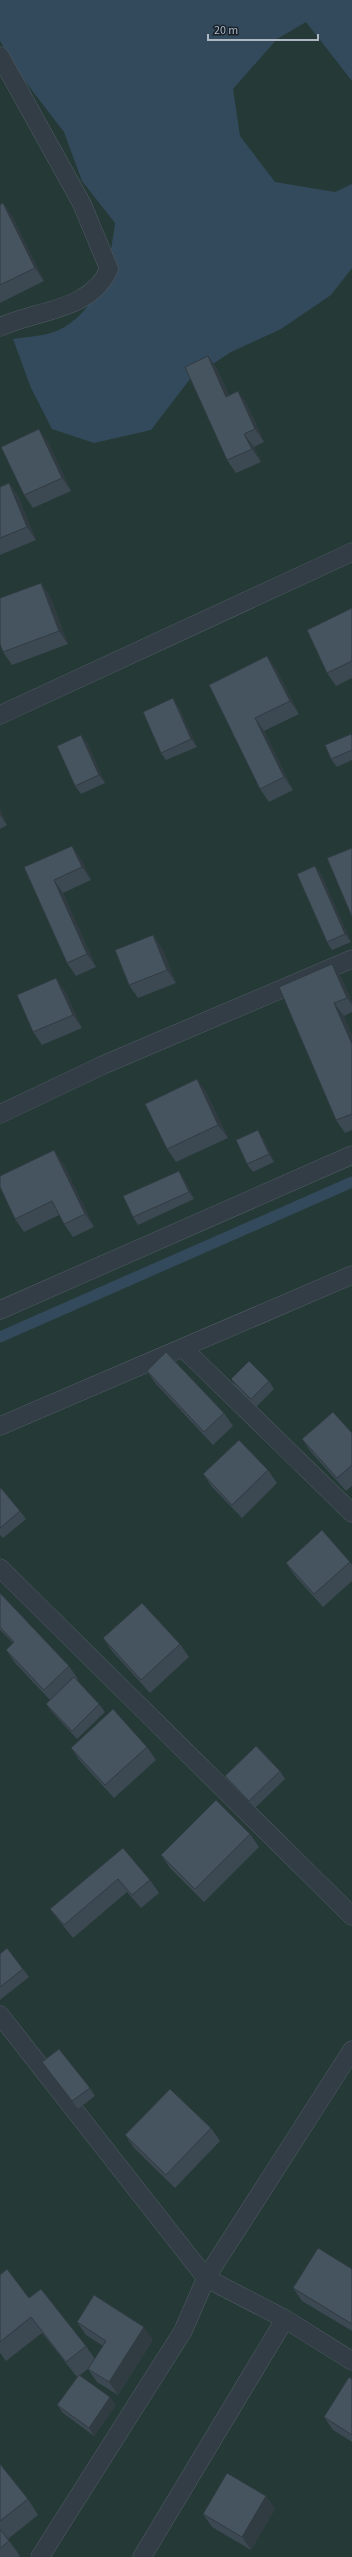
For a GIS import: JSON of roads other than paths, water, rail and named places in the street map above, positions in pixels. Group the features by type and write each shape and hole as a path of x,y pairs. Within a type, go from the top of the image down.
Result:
{"lane":[{"path":"0,56 82,204 109,269 105,278 94,289 79,300 0,327"},
{"path":"0,715 352,552"},
{"path":"0,1114 103,1065 352,959"},
{"path":"0,1310 352,1155"},
{"path":"0,1426 352,1275"},
{"path":"183,1348 352,1513"},
{"path":"0,1568 352,1916"},
{"path":"0,2015 206,2278 285,2319 352,2361"},
{"path":"40,2557 183,2331 206,2278 352,2050"},
{"path":"142,2557 285,2319"}],"water":[{"path":"0,0 352,0 352,81 306,22 277,39 233,89 240,136 275,182 335,192 352,184 352,268 331,295 281,329 231,352 190,379 151,430 94,443 52,429 31,388 13,339 54,332 73,321 84,311 100,285 106,270 115,223 82,181 64,132 24,80 0,41"}],"waterway":[{"path":"0,1337 352,1182"}]}
